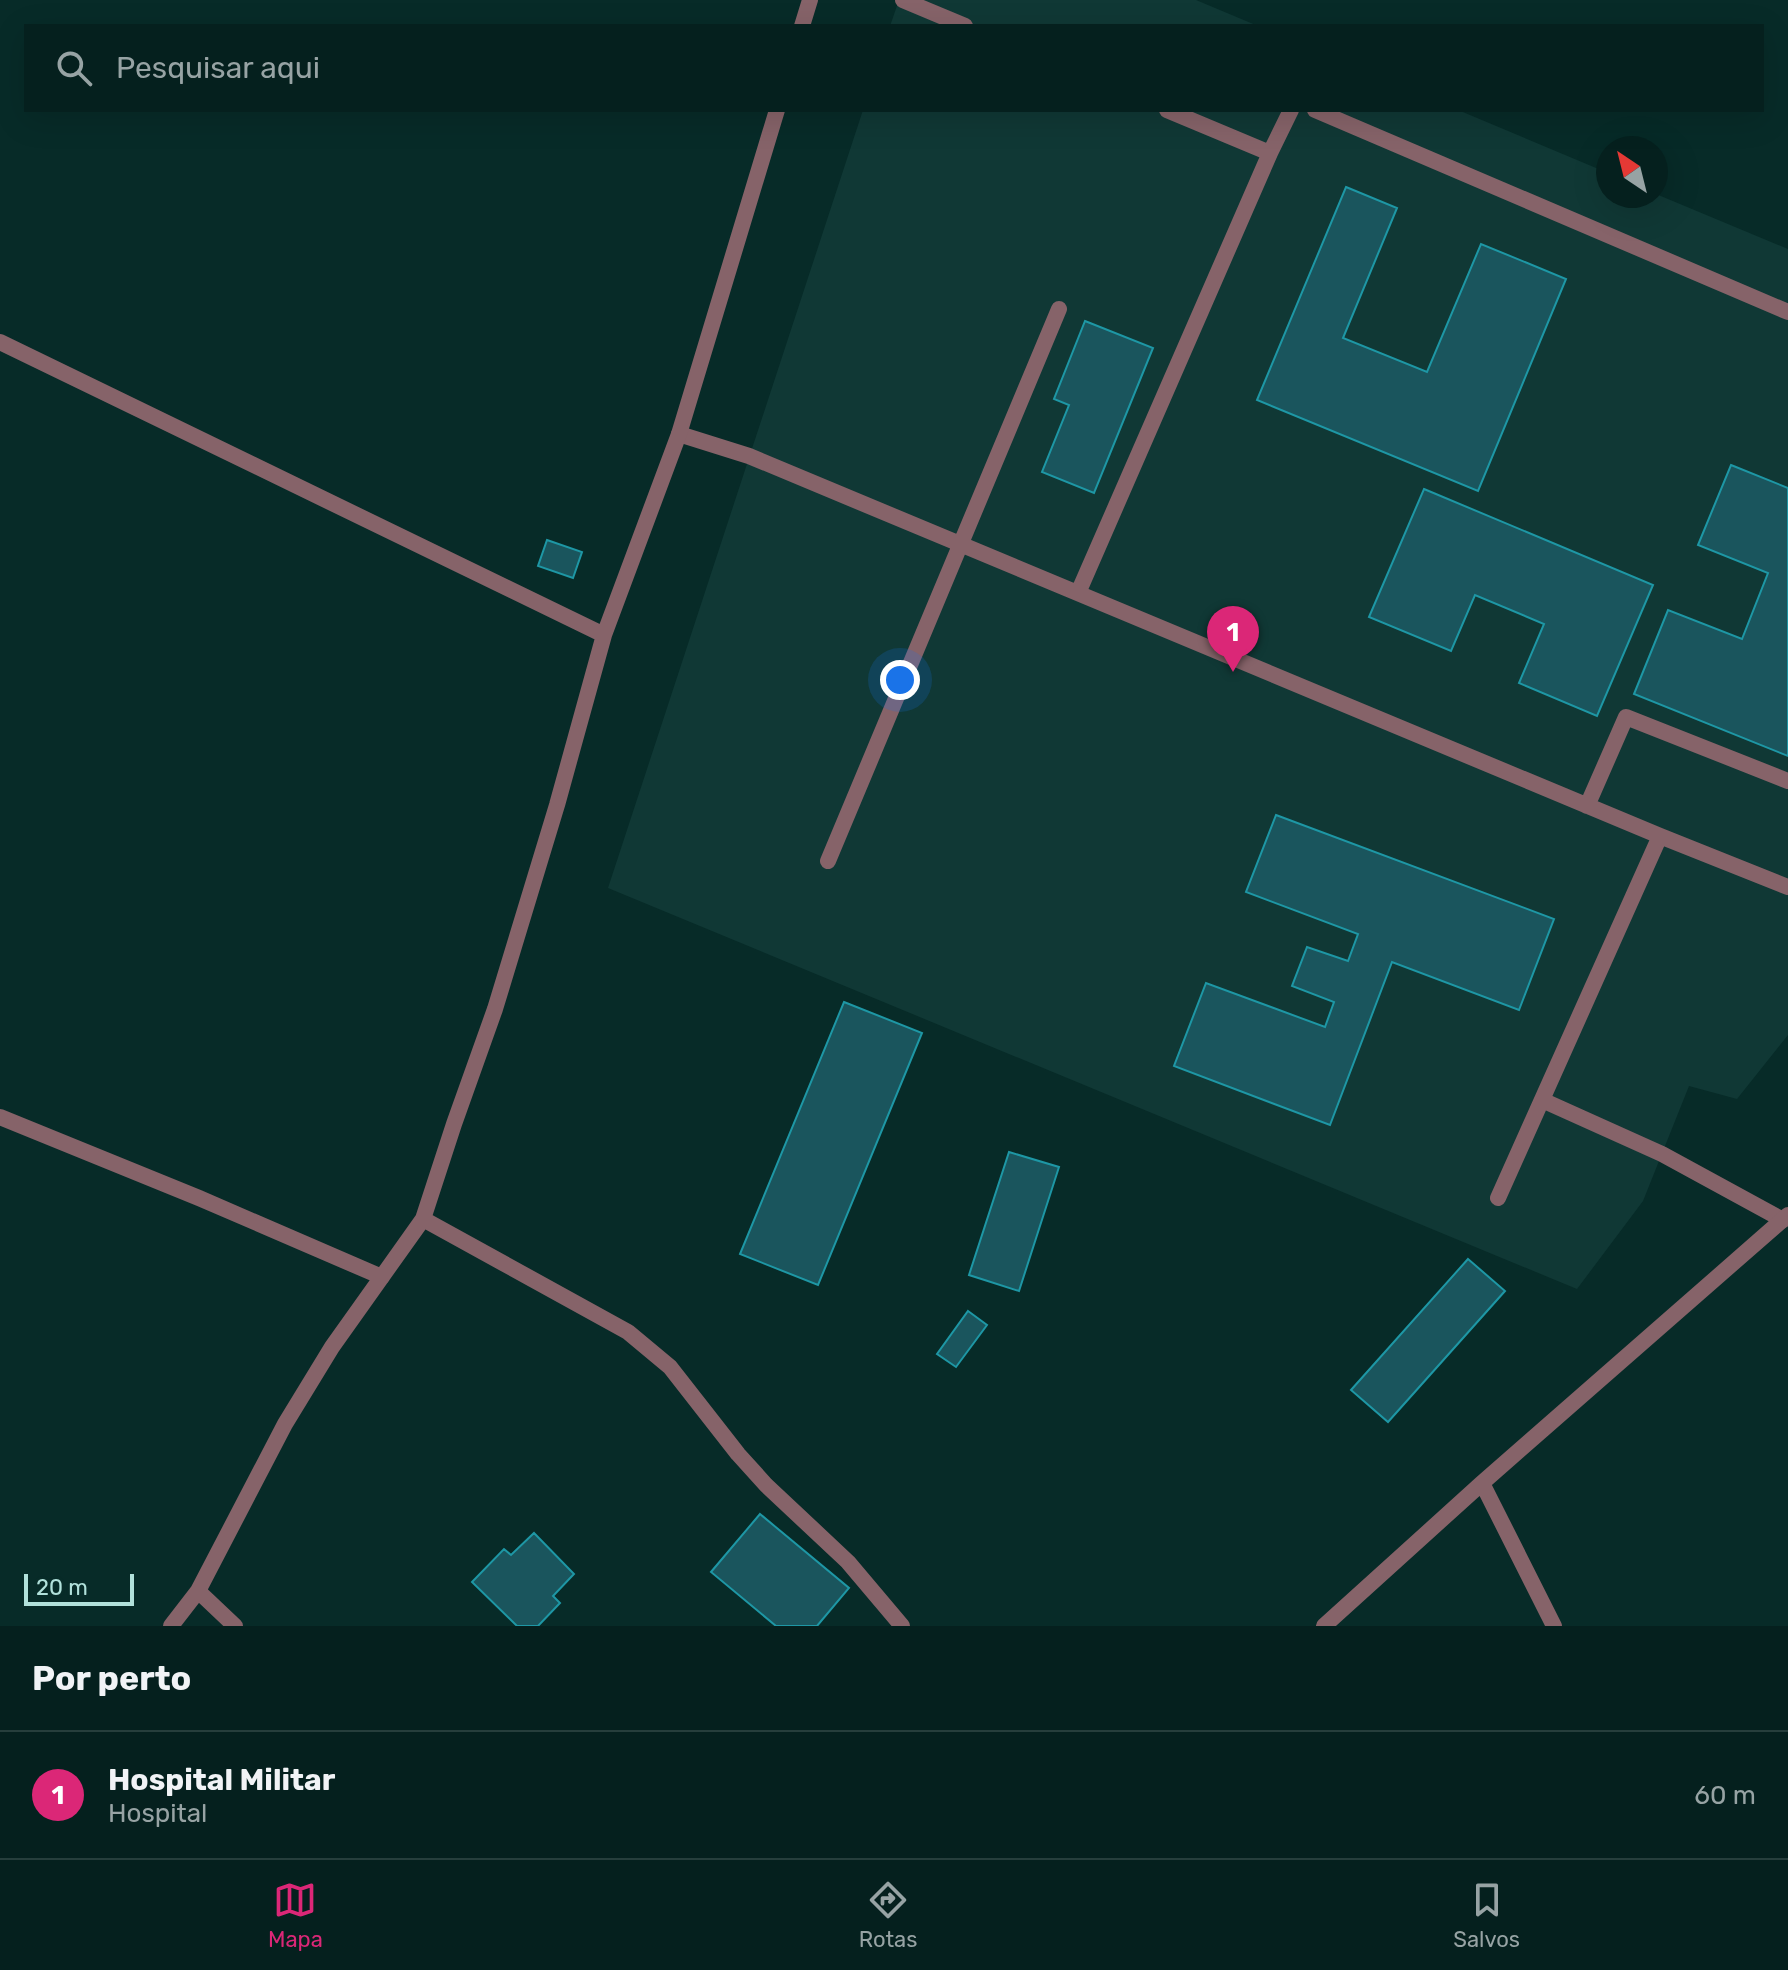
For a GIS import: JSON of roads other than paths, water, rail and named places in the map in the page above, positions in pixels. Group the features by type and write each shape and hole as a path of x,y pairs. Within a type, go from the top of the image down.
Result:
{"street":[{"path":"803,24 810,0"},
{"path":"903,0 960,24"},
{"path":"171,1626 198,1591 285,1424 332,1347 423,1219 495,1009 557,805 604,635 679,434 776,112"},
{"path":"1172,112 1270,153"},
{"path":"1078,593 1290,112"},
{"path":"1320,112 1788,312"},
{"path":"828,861 1059,309"},
{"path":"0,342 604,635"},
{"path":"679,434 749,456 1788,887"},
{"path":"1587,806 1626,717 1788,781"},
{"path":"1498,1198 1660,836"},
{"path":"1324,1626 1786,1217 1662,1154 1542,1100"},
{"path":"0,1117 382,1277"},
{"path":"423,1219 628,1332 670,1367 738,1454 766,1485 848,1562 902,1626"},
{"path":"1482,1483 1554,1626"},
{"path":"198,1591 235,1626"}],"place":[{"name":"Hospital Militar","path":"1233,672"}]}
